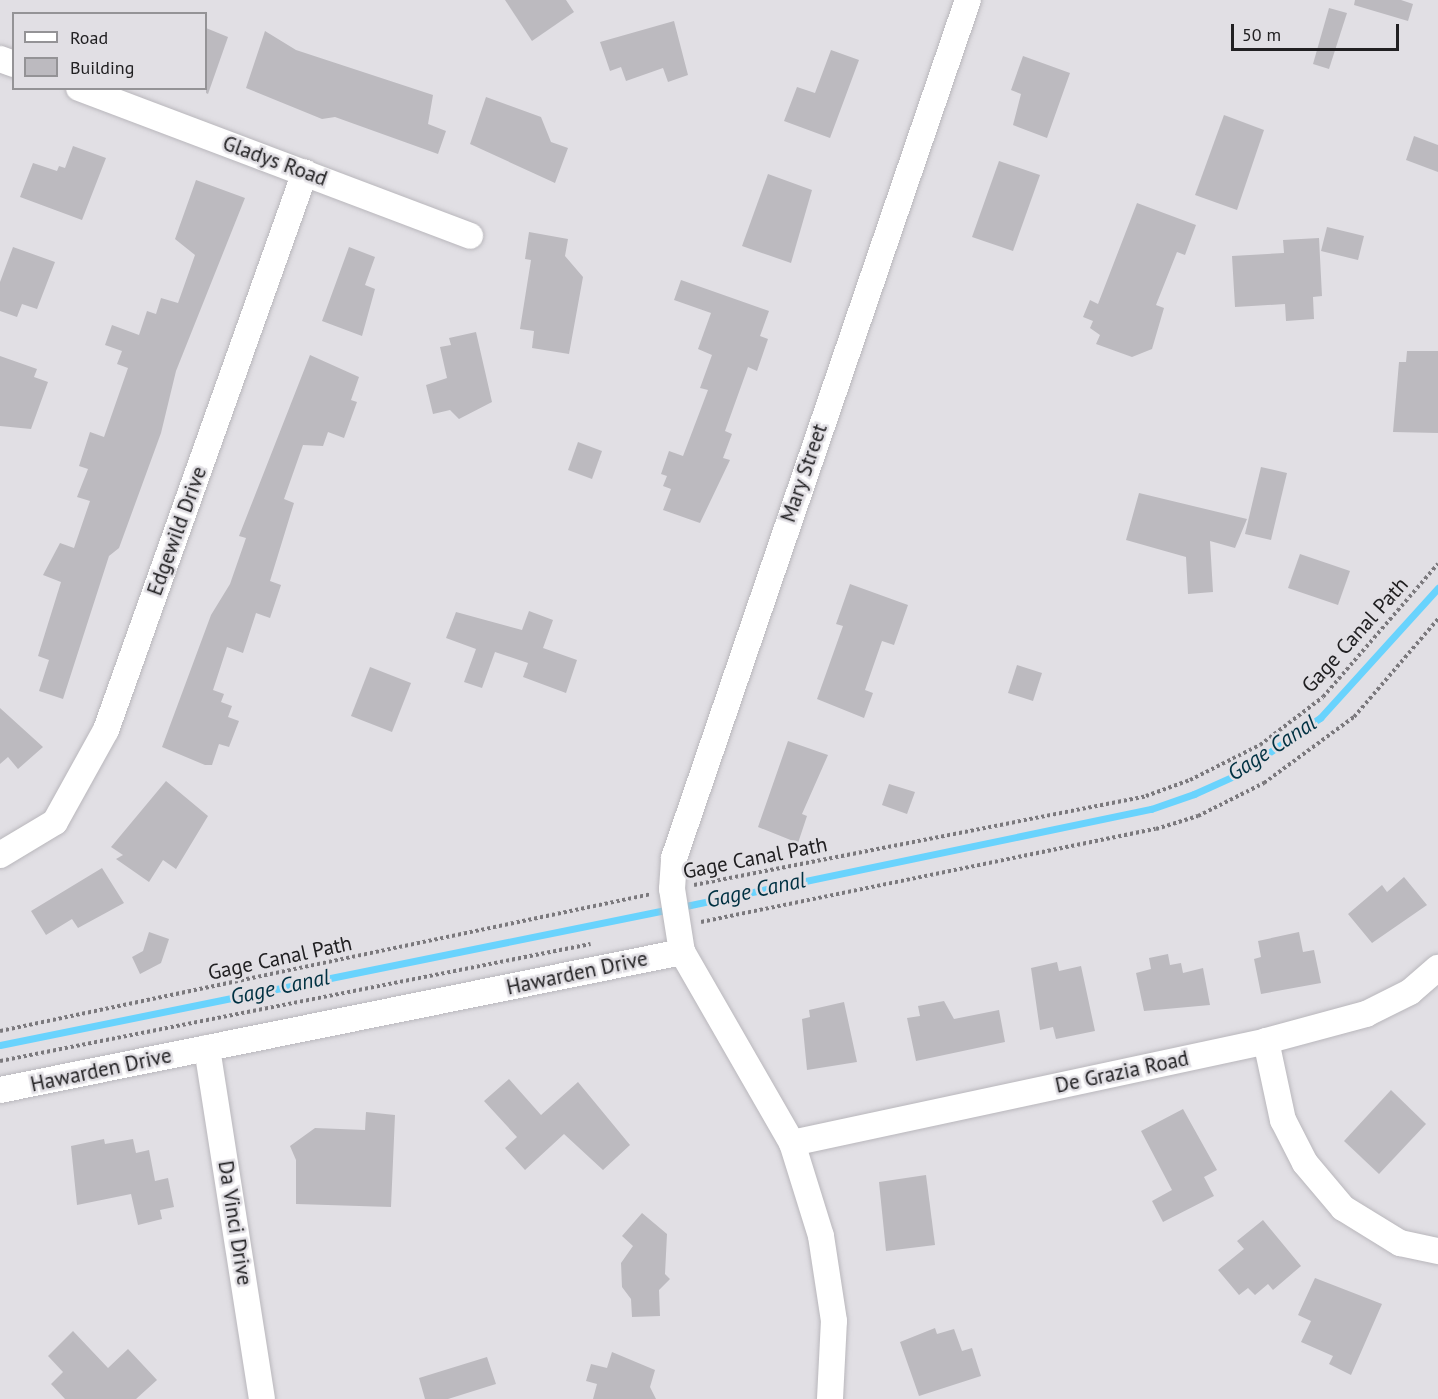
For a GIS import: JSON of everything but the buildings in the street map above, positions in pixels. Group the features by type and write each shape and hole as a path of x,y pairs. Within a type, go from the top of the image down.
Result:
{"street":[{"name":"Mary Street","path":"682,952 672,889 681,830 968,0"},
{"name":"Gladys Road","path":"84,90 470,236"},
{"name":"Edgewild Drive","path":"0,855 55,822 106,730 305,172"},
{"name":"Hawarden Drive","path":"0,1090 682,952"},
{"path":"682,952 792,1143 821,1236 834,1321 830,1399"},
{"name":"De Grazia Road","path":"792,1143 1266,1041 1365,1014 1410,992 1438,968"},
{"path":"1266,1041 1283,1120 1305,1163 1343,1208 1400,1243 1438,1251"},
{"name":"Da Vinci Drive","path":"207,1048 262,1399"}],"path":[{"name":"Gage Canal Path","path":"0,1031 672,889 1146,796 1190,780 1260,745 1323,697 1438,564"},
{"path":"678,927 1156,829 1198,816 1264,783 1354,717 1438,619"},
{"path":"0,1061 597,942"}],"waterway":[{"name":"Gage Canal","path":"681,907 1151,809 1194,794 1236,775 1320,718 1438,588"},
{"name":"Gage Canal","path":"0,1045 670,909"}]}
